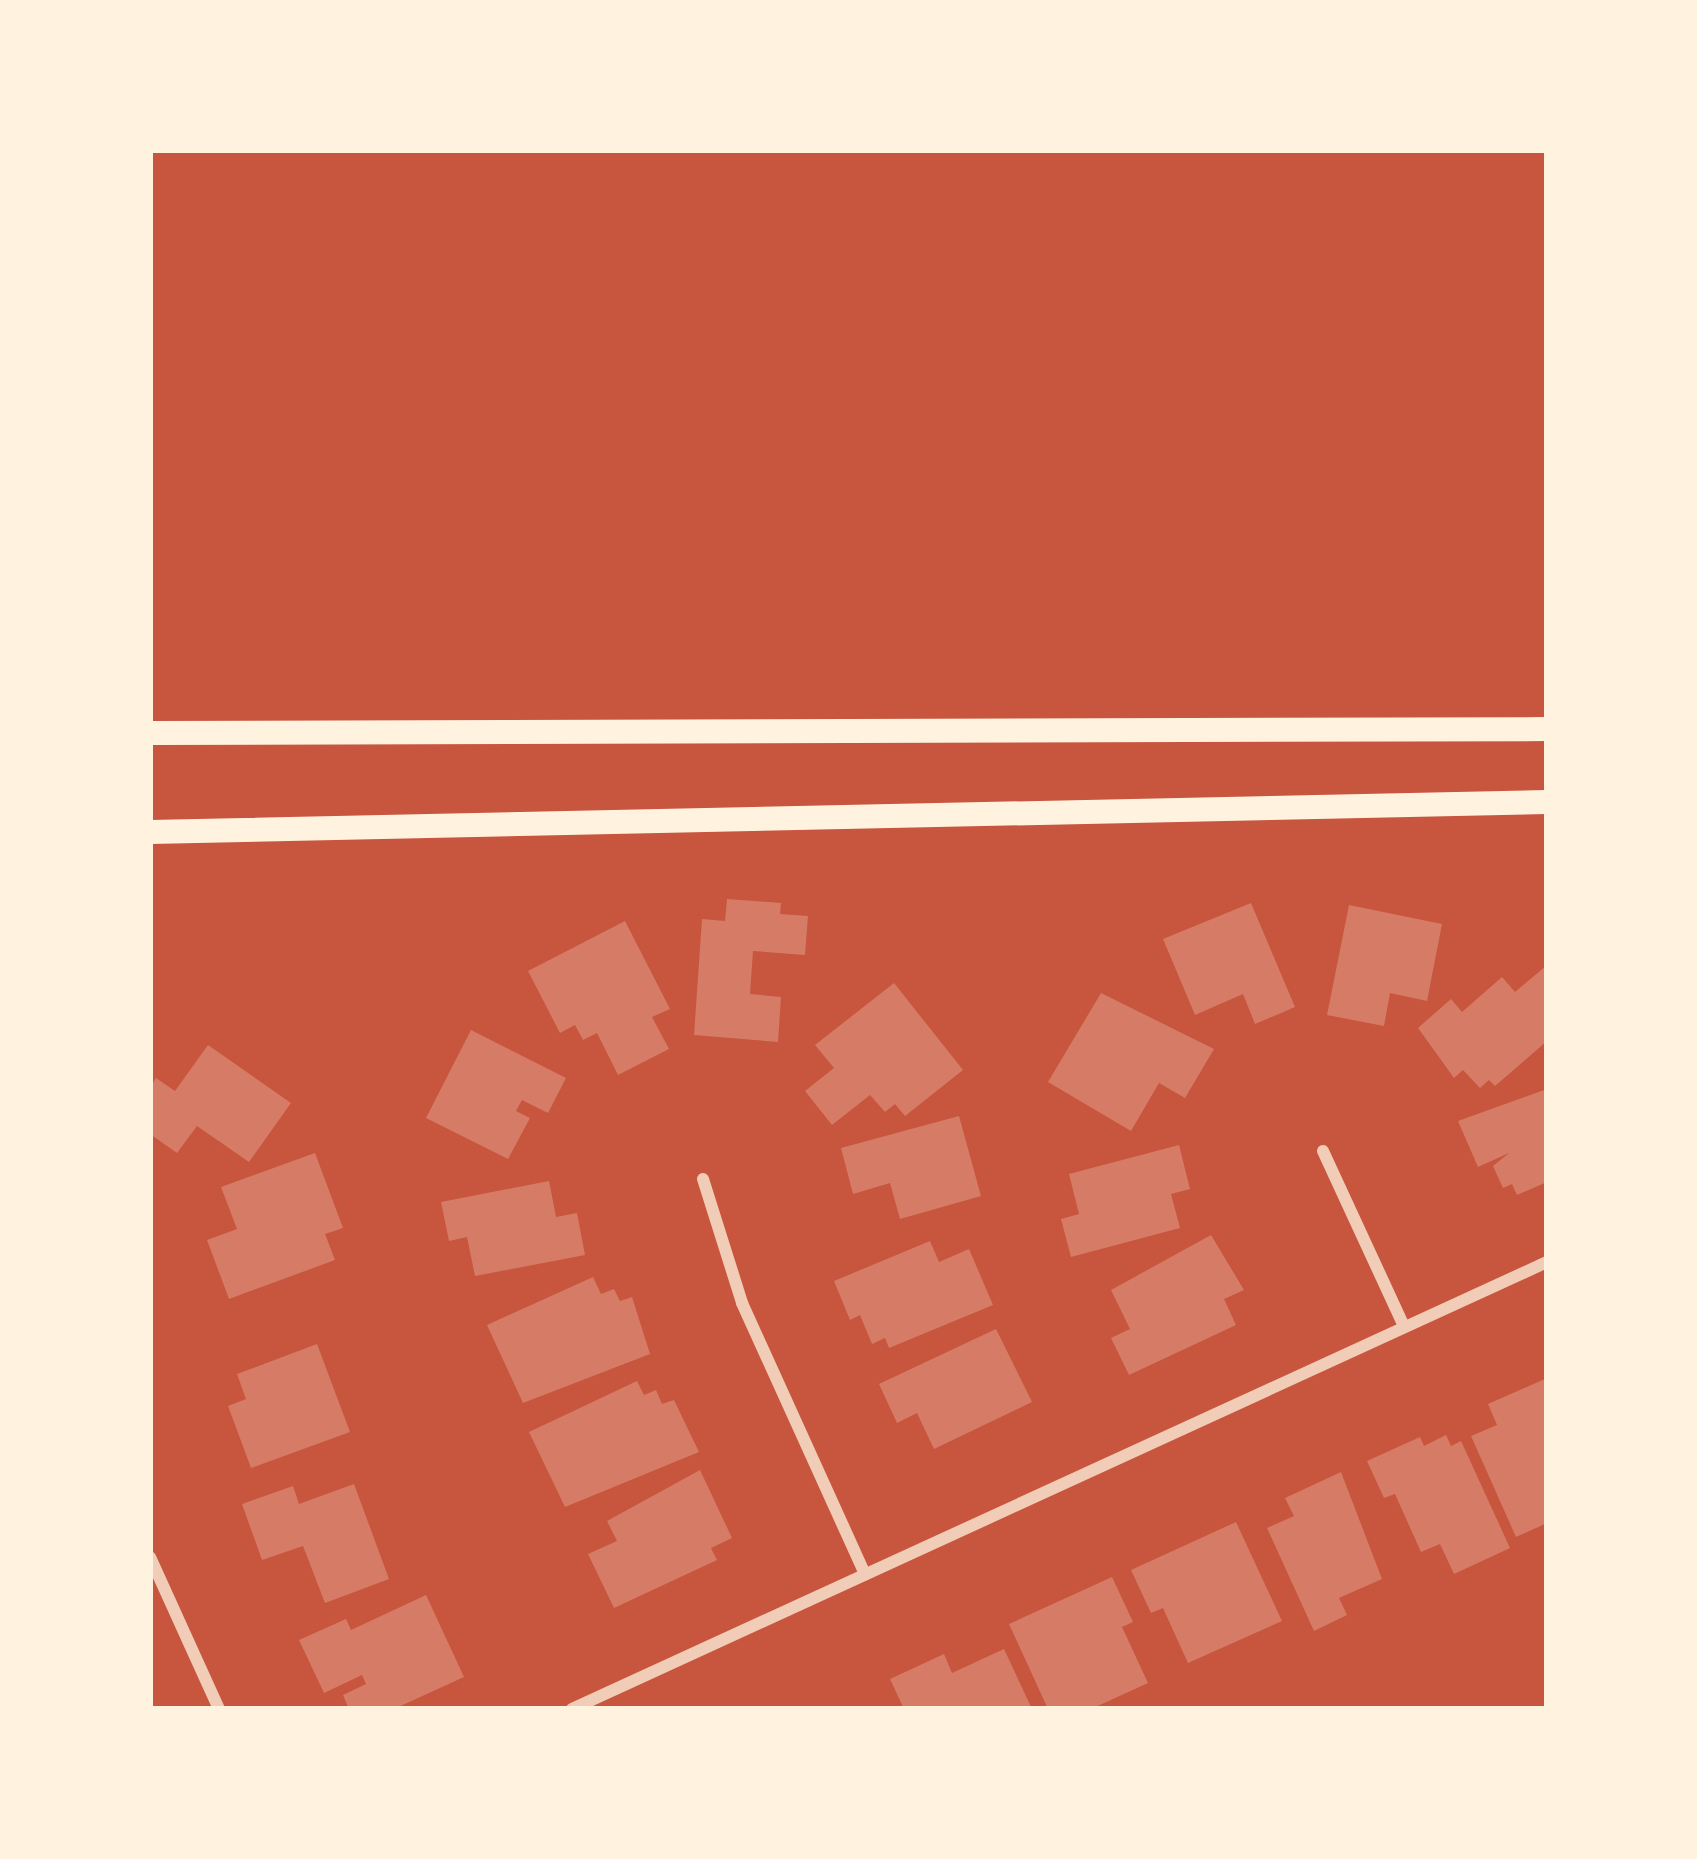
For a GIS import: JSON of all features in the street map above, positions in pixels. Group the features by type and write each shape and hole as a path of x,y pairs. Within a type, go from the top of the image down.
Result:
{"main road":[{"path":"150,733 1547,730"},
{"path":"150,832 1547,802"}],"street":[{"path":"1323,1151 1404,1327"},
{"path":"704,1179 742,1303 865,1574"},
{"path":"572,1709 1547,1262"},
{"path":"150,1557 219,1709"}],"building":[{"path":"727,899 781,903 780,914 808,916 805,955 753,951 750,994 781,997 778,1042 694,1035 702,919 725,921"},
{"path":"1251,903 1295,1007 1255,1024 1243,994 1195,1015 1163,939"},
{"path":"1349,905 1442,924 1427,1001 1390,993 1384,1026 1327,1015"},
{"path":"625,921 670,1009 652,1017 669,1049 618,1075 597,1033 583,1040 575,1025 560,1033 528,971"},
{"path":"1547,965 1547,1041 1495,1086 1489,1080 1480,1088 1463,1070 1454,1078 1418,1028 1451,999 1462,1012 1502,977 1515,992"},
{"path":"894,983 963,1070 905,1116 895,1104 885,1112 870,1095 832,1125 805,1091 834,1068 815,1045"},
{"path":"1101,993 1214,1049 1185,1098 1159,1083 1131,1131 1048,1082"},
{"path":"471,1030 566,1078 548,1113 522,1100 516,1111 530,1118 508,1159 426,1118"},
{"path":"208,1045 291,1103 249,1162 197,1126 177,1153 150,1134 150,1087 156,1078 175,1091"},
{"path":"1547,1089 1547,1182 1517,1195 1512,1184 1503,1188 1493,1166 1509,1153 1478,1167 1458,1121"},
{"path":"959,1116 981,1196 900,1219 890,1183 853,1194 841,1148"},
{"path":"1179,1145 1190,1189 1171,1194 1180,1228 1071,1257 1061,1219 1079,1214 1069,1174"},
{"path":"315,1153 343,1228 325,1234 335,1260 229,1299 207,1240 237,1229 221,1187"},
{"path":"549,1181 556,1217 577,1213 585,1255 475,1276 467,1237 449,1241 441,1202"},
{"path":"1211,1235 1244,1290 1224,1299 1236,1325 1129,1375 1111,1338 1130,1329 1111,1290"},
{"path":"930,1241 939,1262 969,1249 993,1305 889,1348 885,1338 872,1344 860,1315 850,1320 834,1281"},
{"path":"593,1277 601,1294 614,1289 620,1301 632,1297 650,1354 523,1403 487,1325"},
{"path":"996,1329 1032,1402 934,1449 917,1413 897,1423 879,1384"},
{"path":"317,1344 350,1432 251,1468 228,1406 246,1399 237,1374"},
{"path":"1547,1378 1547,1523 1516,1537 1471,1436 1497,1425 1488,1404"},
{"path":"637,1381 644,1395 656,1390 662,1404 674,1400 699,1452 565,1507 529,1432"},
{"path":"1446,1435 1451,1446 1461,1441 1510,1548 1454,1574 1440,1544 1421,1552 1395,1494 1384,1498 1367,1461 1420,1437 1424,1446"},
{"path":"700,1470 732,1538 711,1548 717,1560 614,1608 588,1554 617,1541 607,1521"},
{"path":"1341,1472 1382,1579 1339,1598 1347,1615 1314,1631 1267,1528 1294,1516 1285,1498"},
{"path":"354,1484 389,1579 325,1603 303,1546 262,1560 242,1504 293,1486 299,1504"},
{"path":"1236,1522 1282,1621 1188,1663 1163,1608 1151,1613 1131,1570"},
{"path":"1112,1577 1133,1622 1122,1627 1148,1683 1091,1709 1048,1709 1009,1624"},
{"path":"426,1595 464,1677 394,1709 349,1709 343,1695 366,1684 362,1675 324,1693 299,1640 346,1619 351,1630"},
{"path":"1004,1649 1032,1709 904,1709 890,1679 944,1654 952,1673"}]}
